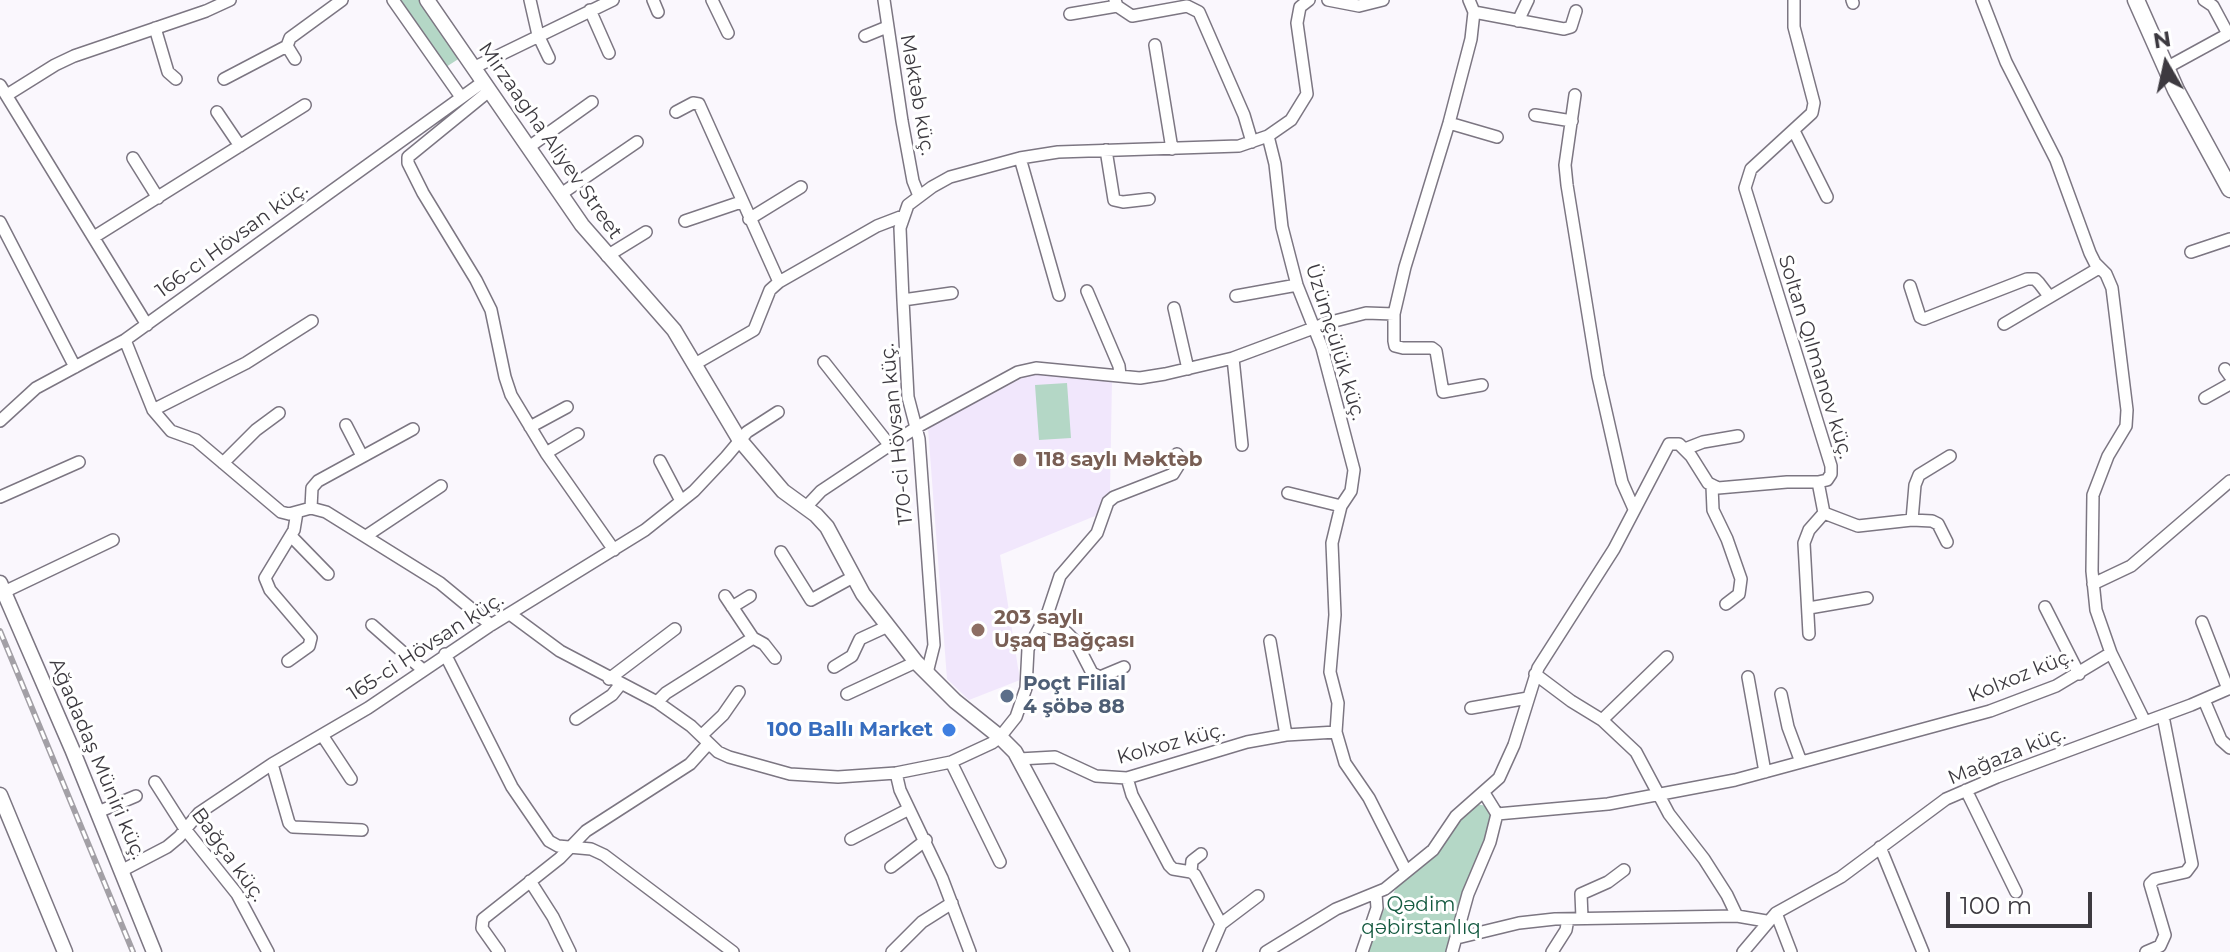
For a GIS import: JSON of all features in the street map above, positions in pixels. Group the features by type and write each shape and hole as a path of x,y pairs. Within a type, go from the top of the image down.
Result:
{"main road":[{"path":"2136,0 2166,68 2230,189"}],"street":[{"path":"147,325 3,90 74,56 155,28 204,5 230,0"},
{"path":"224,79 287,46 290,38 342,0"},
{"path":"393,0 461,97"},
{"name":"Mirzaagha Aliyev Street","path":"427,0 607,256 665,318 739,439 783,491 827,527 853,577 886,627 916,662 957,703 1000,737 1019,759 1122,952"},
{"path":"530,0 538,35 549,58"},
{"path":"473,68 613,0"},
{"path":"653,0 658,12"},
{"path":"712,0 728,33"},
{"name":"Məktəb küç.","path":"884,0 913,181 919,196"},
{"path":"695,364 754,330 770,290 779,282 877,226 903,216 908,205 950,177 1020,158 1058,152 1239,146 1268,136 1291,120 1306,99 1307,77 1297,23 1300,7 1309,0"},
{"path":"1331,0 1359,6 1383,0"},
{"path":"1469,0 1474,12 1471,39 1405,267 1394,314 1395,346 1432,348 1436,351 1443,392 1482,385"},
{"path":"1518,21 1528,0"},
{"name":"Soltan Qılmanov küç.","path":"1712,486 1725,488 1818,482 1827,480 1831,474 1745,188 1751,169 1809,119 1814,103 1794,27 1794,0"},
{"path":"1982,0 2006,62 2056,160 2083,237 2112,288 2127,410 2126,426 2108,456 2093,495 2093,584 2096,610 2111,653 2145,722"},
{"path":"2166,68 2229,33 2213,6 2204,0"},
{"path":"1070,14 1116,3 1132,16 1187,6 1199,12 1244,115 1252,142"},
{"path":"590,10 609,53"},
{"path":"1474,12 1564,29 1571,27 1576,11"},
{"path":"865,36 887,27"},
{"path":"155,28 168,72 176,79"},
{"path":"1155,45 1172,149"},
{"path":"287,46 295,59"},
{"path":"486,86 408,157 408,163 491,310 511,395 546,453 614,550"},
{"name":"166-cı Hövsan küç.","path":"0,421 36,388 125,340 461,97 486,86"},
{"path":"1575,95 1565,165 1567,185 1586,316 1622,482 1634,509"},
{"path":"529,147 592,102"},
{"path":"676,112 693,103 699,104 779,282"},
{"path":"94,237 305,105"},
{"path":"217,112 240,146"},
{"path":"1535,115 1572,121"},
{"path":"1449,123 1497,137"},
{"path":"1794,131 1827,197"},
{"name":"Üzümçülük küç.","path":"1268,136 1275,164 1282,227 1297,285 1322,348 1354,470 1351,491 1341,506 1332,543 1335,615 1330,672 1338,703 1336,732 1345,763 1369,798 1406,871"},
{"path":"561,194 637,142"},
{"path":"1106,150 1114,200 1149,199"},
{"path":"133,158 158,198"},
{"path":"1020,158 1059,295"},
{"path":"749,219 801,187"},
{"path":"685,221 741,202"},
{"name":"170-ci Hövsan küç.","path":"903,216 900,228 908,397 917,427 934,645 927,673"},
{"path":"0,222 75,367"},
{"path":"607,256 646,232"},
{"path":"2191,252 2230,239"},
{"path":"2004,324 2099,268"},
{"path":"1910,286 1920,317 1924,319 2027,279 2035,279 2049,296"},
{"path":"1236,296 1297,285"},
{"path":"1087,291 1120,375"},
{"path":"903,300 952,293"},
{"path":"1174,308 1188,369"},
{"path":"806,507 821,491 917,427 1018,372 1055,368 1140,378 1233,358 1366,313 1394,314"},
{"path":"153,410 246,363 312,321"},
{"path":"125,340 153,410 171,431 196,440 281,512 311,508 326,512 440,583 491,625"},
{"path":"1233,358 1242,445"},
{"path":"824,362 891,447"},
{"path":"2205,398 2230,384"},
{"path":"530,427 567,407"},
{"name":"165-ci Hövsan küç.","path":"121,871 167,847 199,813 272,764 368,708 445,654 645,530 681,501 726,457 739,439 778,412"},
{"path":"223,463 256,430 279,413"},
{"path":"346,425 362,456"},
{"path":"311,508 315,483 413,429"},
{"path":"546,453 578,434"},
{"path":"1685,449 1703,442 1738,436"},
{"path":"1266,952 1336,909 1376,894 1433,850 1450,822 1484,793 1503,771 1535,674 1614,549 1666,447 1676,443 1685,449 1712,486 1713,510 1741,579 1739,594 1726,604"},
{"path":"510,614 560,651 657,702 729,757 790,774 838,777 896,773 951,762 980,751 1000,737 1016,717 1026,688 1028,649 1041,626 1060,576 1097,533 1108,502 1173,474 1178,466 1177,454"},
{"path":"1912,520 1915,485 1919,475 1950,456"},
{"path":"660,461 681,501"},
{"path":"0,497 79,462"},
{"path":"2093,584 2131,566 2230,481"},
{"path":"1818,482 1824,513"},
{"path":"366,536 441,486"},
{"path":"1288,493 1341,506"},
{"path":"288,661 309,646 311,638 270,590 265,578 291,536 297,522 297,512"},
{"path":"1824,513 1858,526 1872,527 1912,520 1938,524 1947,542"},
{"path":"1809,634 1804,543 1809,530 1824,513"},
{"path":"291,536 328,574"},
{"path":"2,587 113,540"},
{"path":"781,552 811,600 853,577"},
{"name":"Ağadadaş Müniri küç.","path":"2,587 154,952"},
{"path":"725,596 753,638 764,644 775,658"},
{"path":"732,607 750,596"},
{"path":"1809,608 1867,598"},
{"path":"2045,607 2079,674"},
{"path":"2202,622 2229,688"},
{"path":"372,625 423,670"},
{"path":"1041,626 1066,632 1076,642 1092,673 1100,677 1124,667"},
{"path":"834,667 852,656 860,639 886,627"},
{"path":"576,719 612,695 615,682 675,629"},
{"path":"657,702 666,693 753,638"},
{"path":"1270,641 1286,735"},
{"name":"Kolxoz küç.","path":"1497,814 1608,804 1765,772 1990,711 2056,686 2111,653"},
{"path":"445,654 512,787 549,841 558,846 591,849 604,855 733,952"},
{"path":"1602,720 1667,657"},
{"path":"847,694 916,662"},
{"path":"1535,674 1602,720 1636,752 1669,814 1704,859 1737,916"},
{"path":"1748,677 1765,772"},
{"name":"Mağaza küç.","path":"1743,952 1771,917 1841,877 1946,799 2229,688"},
{"path":"499,952 481,923 572,847 586,831 690,764 739,692"},
{"path":"1781,694 1788,727 1801,762"},
{"path":"1471,708 1528,698"},
{"path":"2204,700 2221,740 2230,748"},
{"path":"2146,952 2160,946 2165,935 2150,884 2155,879 2186,872 2192,864 2163,716"},
{"name":"Kolxoz küç.","path":"1019,759 1055,757 1096,776 1127,778 1247,742 1286,735 1336,732"},
{"path":"322,735 351,779"},
{"path":"951,762 1000,862"},
{"path":"272,764 289,823 293,827 362,830"},
{"path":"896,773 900,790 926,840 970,952"},
{"path":"1127,778 1132,795 1169,865 1173,869 1191,872"},
{"name":"Bağça küç.","path":"155,782 185,829 237,894 268,952"},
{"path":"1966,790 2016,892"},
{"path":"1452,952 1464,906 1490,842 1497,814 1484,793"},
{"path":"0,795 65,952"},
{"path":"98,812 136,796"},
{"path":"851,839 909,809"},
{"path":"891,867 926,840"},
{"path":"1880,847 1923,952"},
{"path":"1201,854 1192,861 1191,872 1221,924"},
{"path":"1582,918 1581,894 1608,882 1624,870"},
{"path":"530,881 570,952"},
{"path":"1362,952 1377,908 1376,894"},
{"path":"1209,952 1221,924 1258,896"},
{"path":"892,952 922,922 952,903"},
{"path":"1457,938 1519,923 1582,918 1771,917 1791,952"},
{"path":"1552,952 1566,930 1568,919"}],"shaded area":[{"name":"118 saylı Məktəb","path":"1037,373 1112,380 1110,492 1095,516 1000,555 1020,680 969,700 947,679 928,428"}],"green space":[{"path":"401,0 420,0 460,58 446,67"},
{"path":"1067,383 1071,438 1039,440 1035,385"},
{"name":"Qədim qəbirstanlıq","path":"1476,804 1487,806 1492,814 1491,827 1449,952 1366,952 1386,905 1399,884 1441,848 1458,817"}],"railway":[{"path":"0,631 133,952"}],"place":[{"name":"118 saylı Məktəb","path":"1020,460"},
{"name":"203 saylı Uşaq Bağçası","path":"978,630"},
{"name":"Poçt Filial 4 şöbə 88","path":"1007,696"},
{"name":"100 Ballı Market","path":"949,730"}]}
